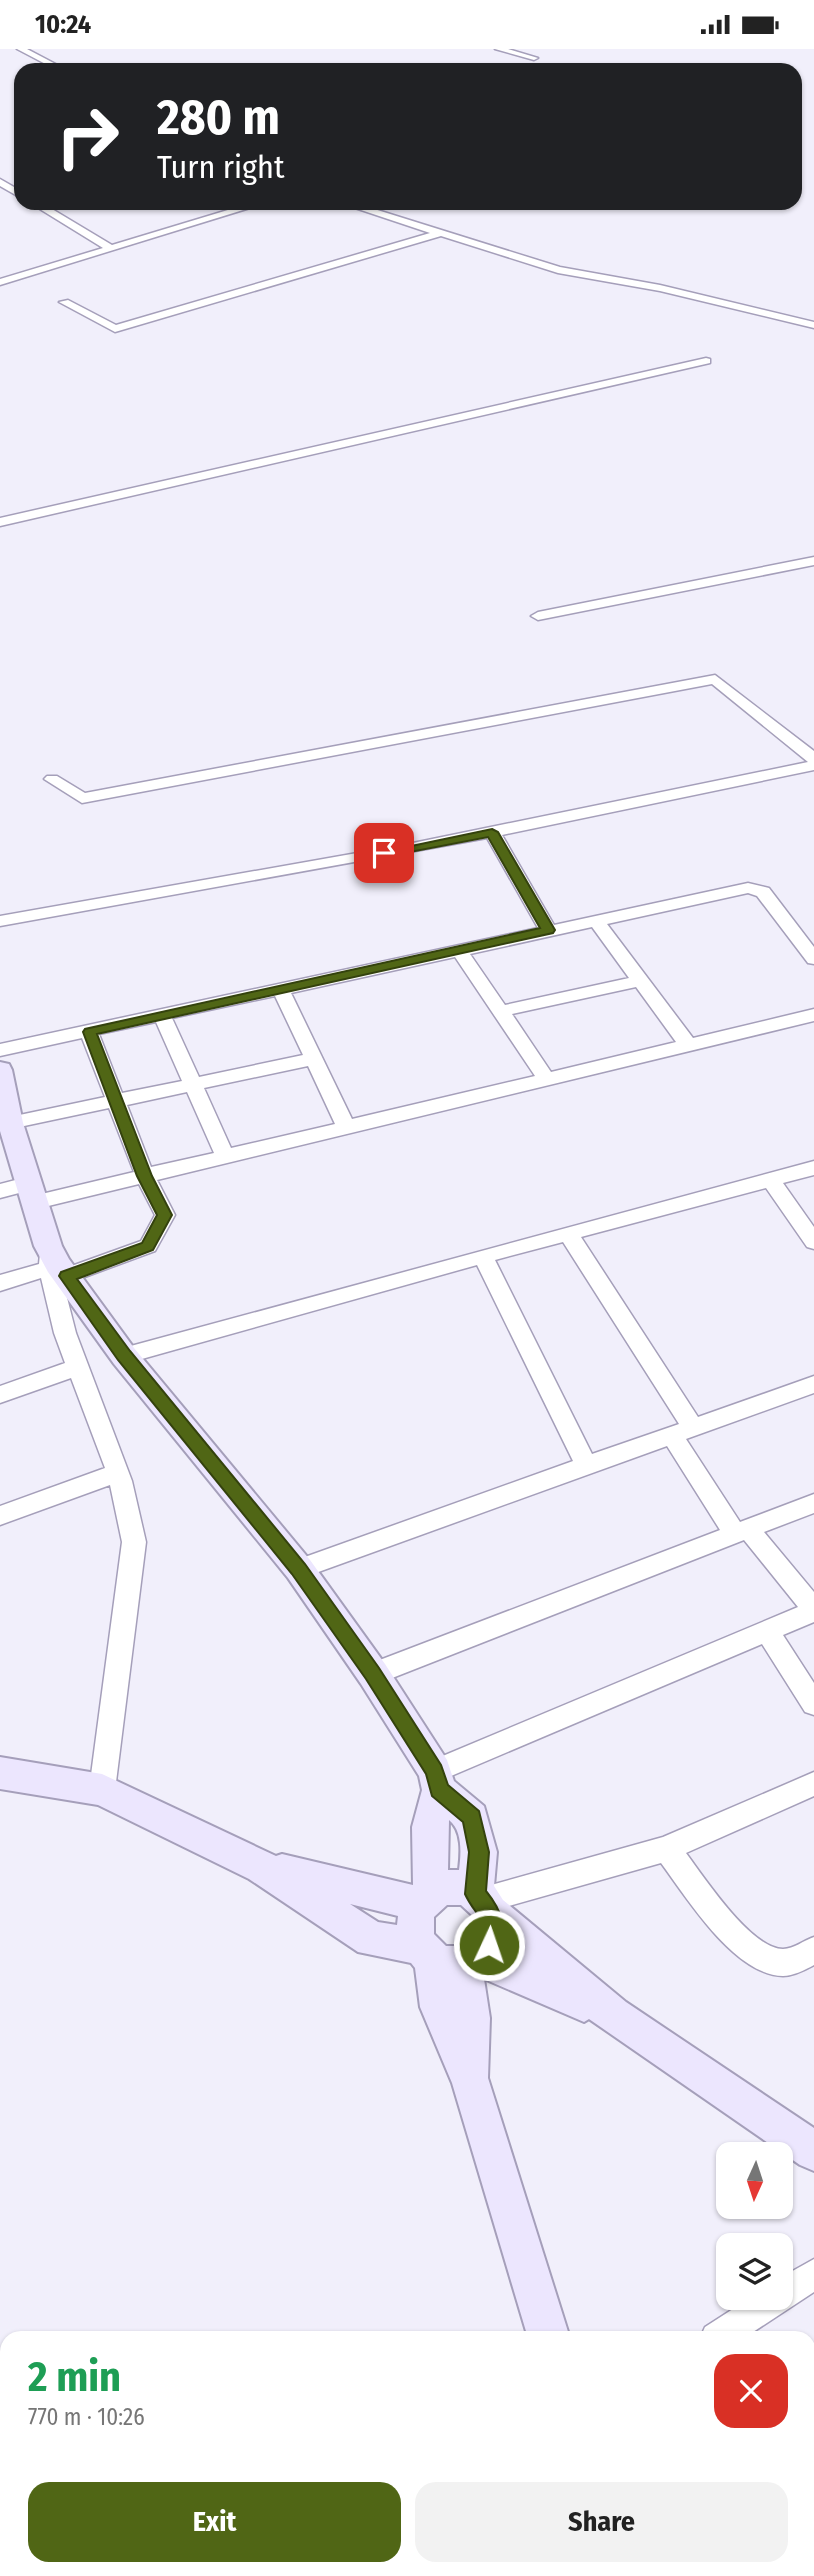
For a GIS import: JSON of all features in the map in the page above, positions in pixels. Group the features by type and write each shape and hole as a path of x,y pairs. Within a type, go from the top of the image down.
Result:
{"street":[{"path":"21,49 49,63"},
{"path":"499,49 534,58"},
{"path":"530,63 547,50"},
{"path":"47,210 109,247"},
{"path":"0,282 237,210"},
{"path":"366,210 558,270 660,288 814,325"},
{"path":"64,302 116,328 438,234"},
{"path":"0,522 706,361"},
{"path":"538,616 814,561"},
{"path":"52,779 82,798 715,679 814,759"},
{"path":"0,921 273,875 814,765"},
{"path":"492,832 548,930"},
{"path":"0,1050 737,890 757,889 768,897 814,959"},
{"path":"595,919 688,1045"},
{"path":"459,950 546,1079"},
{"path":"501,1011 640,981"},
{"path":"280,988 346,1126"},
{"path":"162,1015 225,1156"},
{"path":"0,1191 34,1193 145,1176 814,1015"},
{"path":"0,1283 56,1264 148,1246 164,1215 145,1176 89,1032"},
{"path":"10,1123 313,1059"},
{"path":"0,1070 10,1123 56,1264 65,1333 80,1366 118,1473 134,1542 102,1790"},
{"path":"124,1356 483,1256 814,1168"},
{"path":"771,1180 814,1242"},
{"path":"568,1234 693,1427"},
{"path":"483,1256 586,1465"},
{"path":"56,1264 124,1356 299,1569 373,1674 437,1781 472,1817 479,1852 483,1902 494,1930 489,1945 448,1957"},
{"path":"0,1395 80,1366"},
{"path":"299,1569 814,1384"},
{"path":"437,1781 814,1610 742,1531 671,1434"},
{"path":"0,1516 118,1473"},
{"path":"373,1674 814,1503"},
{"path":"767,1632 814,1704"},
{"path":"2,1768 102,1790 262,1867 371,1938 448,1957 613,2015"},
{"path":"426,1899 430,1827 437,1781"},
{"path":"483,1902 666,1849 814,1784"},
{"path":"666,1849 752,1950 781,1963 792,1961 814,1950"},
{"path":"262,1867 426,1899"},
{"path":"547,2331 471,2083 471,2018 448,1957 414,1933 414,1918 426,1899 445,1888 461,1888 483,1902 613,2015 809,2143"},
{"path":"793,2288 814,2274"},
{"path":"727,2331 759,2310"}],"route":[{"path":"384,853 492,832 548,930 89,1032 145,1176 164,1215 148,1246 67,1276 124,1356 299,1569 373,1674 380,1689 435,1771 439,1790 472,1817 479,1852 475,1894 484,1900 492,1913 494,1930 489,1945"}]}
